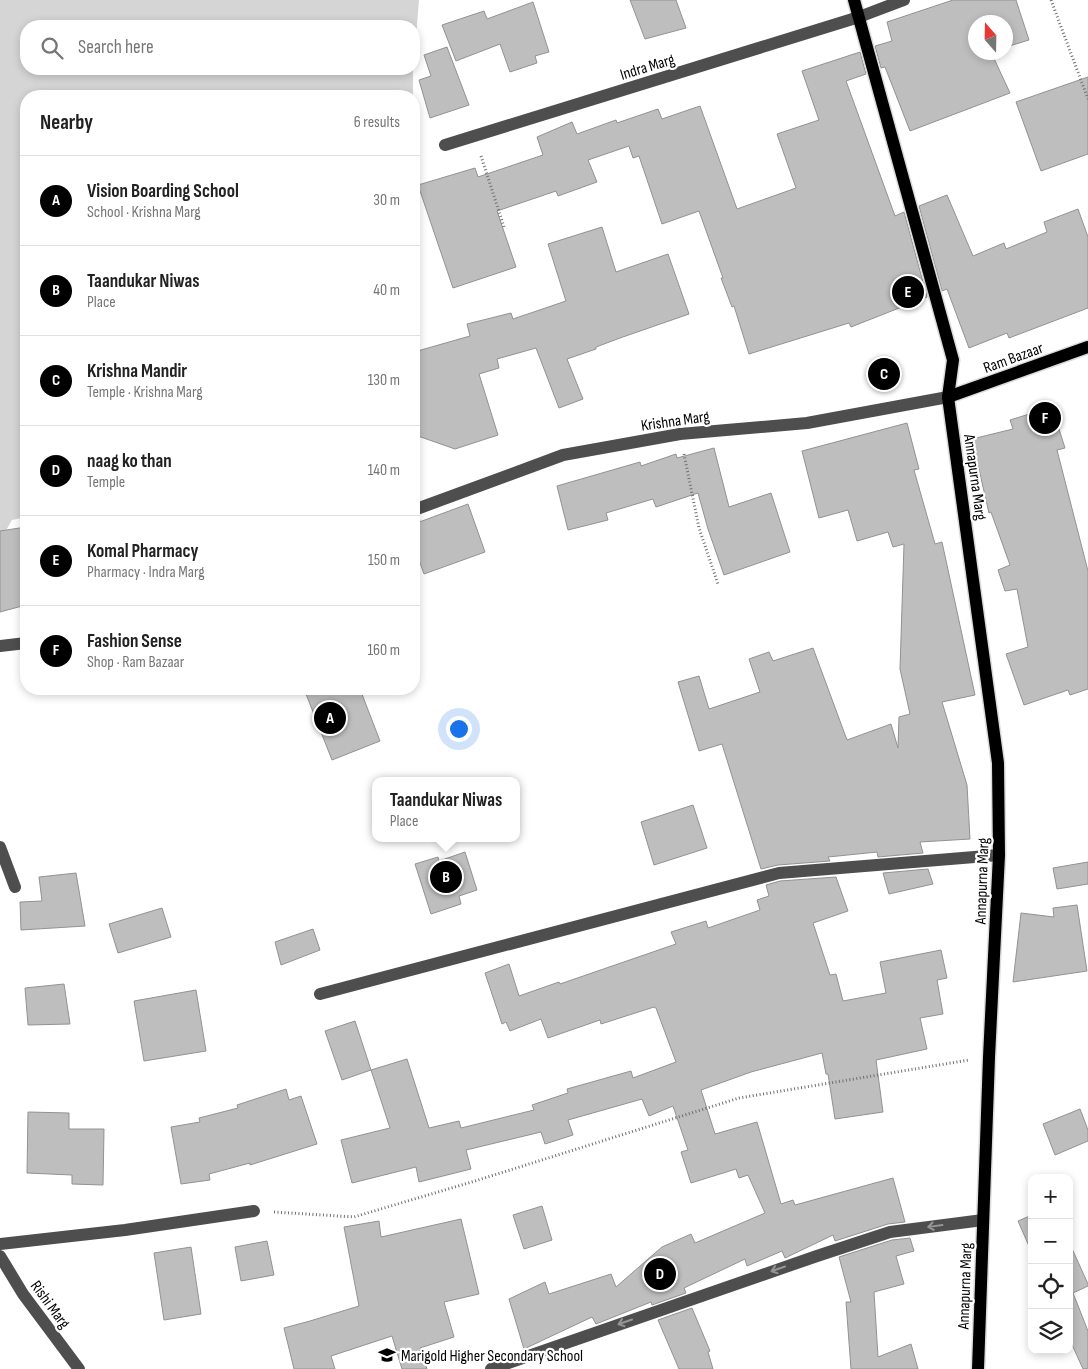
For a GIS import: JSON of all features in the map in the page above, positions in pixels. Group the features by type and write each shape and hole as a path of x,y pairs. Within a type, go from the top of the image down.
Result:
{"main road":[{"path":"854,0 954,360 948,397"},
{"name":"Ram Bazaar","path":"948,397 1088,347"},
{"name":"Annapurna Marg","path":"948,397 998,763 1000,855 989,1057 978,1369"}],"street":[{"name":"Indra Marg","path":"444,145 860,17 904,0"},
{"name":"Krishna Marg","path":"420,508 563,455 680,434 807,423 948,397"},
{"path":"0,646 20,644"},
{"path":"0,847 15,888"},
{"path":"320,994 779,873 1000,855"},
{"path":"0,1244 125,1230 254,1211"},
{"path":"491,1369 890,1232 983,1220"},
{"name":"Rishi Marg","path":"0,1256 23,1294 79,1369"}],"path":[{"path":"1051,0 1088,99"},
{"path":"475,136 504,227"},
{"path":"680,434 699,528 718,584"},
{"path":"254,1211 354,1217 739,1098 989,1057"}],"shaded area":[{"path":"0,0 419,0 417,20 20,20 20,75 413,75 413,90 20,90 20,518 12,520 0,541"}],"building":[{"path":"630,0 676,0 686,28 645,39"},
{"path":"953,0 1016,0 1029,40 1013,45 1013,15 968,15 968,60 995,60 1010,93 910,131 885,67 881,68 875,46 892,41 887,22"},
{"path":"533,2 549,52 535,56 537,63 510,72 500,44 456,61 442,25 484,11 487,19"},
{"path":"447,47 469,105 430,118 419,80 431,76 424,55"},
{"path":"860,52 866,74 846,81 895,216 904,212 927,297 851,327 849,323 749,354 734,306 732,307 721,278 723,278 699,211 662,224 639,156 633,158 629,146 588,160 597,182 558,196 556,191 497,211 516,267 453,288 420,191 420,184 475,168 478,177 543,155 537,137 572,122 577,134 616,120 617,123 658,109 662,119 700,106 737,209 796,188 777,134 819,120 802,71"},
{"path":"1088,77 1088,154 1041,171 1016,102"},
{"path":"947,195 973,256 1004,243 1006,249 1047,232 1044,222 1078,209 1088,237 1088,308 1009,338 1007,333 969,348 947,289 942,291 919,206"},
{"path":"602,227 616,272 668,254 689,314 567,359 583,399 559,408 536,348 497,359 499,368 479,374 498,435 455,449 420,437 420,350 470,336 467,324 511,313 513,319 566,301 548,244"},
{"path":"1052,407 1065,448 1057,450 1088,571 1088,689 1070,695 1068,690 1024,705 1006,654 1028,647 1017,589 1005,591 998,570 1010,565 991,512 989,513 972,439 1013,429 1010,420"},
{"path":"907,423 919,469 914,470 935,544 942,542 975,695 942,702 967,785 970,839 920,842 923,853 878,857 877,852 828,857 830,861 778,865 761,869 722,744 699,751 678,682 699,676 709,709 760,692 749,659 769,652 773,661 813,648 847,740 891,724 898,748 899,717 910,714 900,669 904,544 893,547 888,532 857,541 848,510 819,518 802,451"},
{"path":"714,448 729,507 771,493 790,552 724,575 698,493 656,507 653,499 606,513 608,520 568,530 557,486 640,462 641,466 676,454 677,458"},
{"path":"468,504 485,552 424,574 420,563 420,522"},
{"path":"20,528 20,607 0,612 0,531"},
{"path":"306,695 362,695 380,741 332,760"},
{"path":"693,805 707,848 654,865 641,822"},
{"path":"465,852 477,890 459,896 461,904 431,914 415,864 438,857 439,861"},
{"path":"1088,862 1088,884 1057,889 1053,868"},
{"path":"928,869 933,884 889,894 883,873"},
{"path":"76,873 85,926 21,930 20,902 42,901 39,877"},
{"path":"836,877 848,911 813,923 830,975 836,974 843,1001 886,993 880,962 941,950 947,978 937,980 943,1014 920,1018 927,1049 876,1060 883,1112 835,1119 828,1074 826,1074 822,1053 751,1072 701,1090 715,1134 757,1122 781,1204 793,1200 795,1205 893,1178 905,1222 888,1224 835,1241 833,1235 785,1258 782,1251 747,1266 745,1259 684,1288 686,1293 652,1305 651,1302 596,1324 592,1317 524,1349 509,1299 545,1282 549,1294 611,1274 616,1287 662,1247 691,1234 695,1243 765,1213 748,1175 739,1178 736,1169 691,1183 681,1152 688,1150 673,1106 649,1116 642,1099 568,1120 573,1135 545,1144 541,1132 466,1150 471,1169 419,1182 416,1167 352,1183 341,1140 390,1128 371,1070 407,1059 429,1128 459,1121 461,1128 534,1110 532,1105 568,1093 567,1089 631,1071 633,1078 676,1062 654,1007 601,1024 600,1020 548,1038 541,1019 510,1031 506,1022 502,1024 485,973 509,964 519,996 676,944 671,932 706,921 708,928 760,910 757,900 769,896 766,885 780,881"},
{"path":"1077,905 1087,971 1013,982 1021,913 1054,917 1053,908"},
{"path":"162,908 171,937 118,953 109,924"},
{"path":"313,929 320,950 281,965 275,942"},
{"path":"64,984 70,1024 28,1025 25,988"},
{"path":"196,990 206,1051 144,1061 134,1001"},
{"path":"355,1021 371,1070 342,1080 325,1031"},
{"path":"286,1089 289,1100 301,1096 317,1144 250,1165 250,1163 209,1174 210,1180 181,1184 171,1127 200,1122 199,1118 238,1108 237,1105"},
{"path":"1080,1109 1088,1130 1088,1141 1055,1155 1043,1124"},
{"path":"28,1112 69,1113 69,1129 104,1129 103,1185 72,1184 72,1175 27,1173"},
{"path":"542,1206 552,1240 524,1249 513,1215"},
{"path":"1028,1217 1028,1244 1018,1221"},
{"path":"461,1219 479,1294 444,1302 454,1337 420,1348 427,1369 402,1369 392,1336 331,1356 335,1369 294,1369 284,1328 359,1306 344,1227 379,1221 381,1237"},
{"path":"910,1238 914,1251 896,1256 904,1284 874,1292 878,1357 911,1344 918,1369 851,1369 846,1302 851,1302 839,1257 892,1240"},
{"path":"267,1241 274,1275 241,1281 235,1247"},
{"path":"191,1247 201,1314 164,1320 154,1253"},
{"path":"1073,1251 1088,1284 1088,1286 1073,1293"},
{"path":"1073,1293 1088,1331 1088,1368 1083,1369 1073,1347"},
{"path":"692,1308 710,1351 708,1352 713,1369 679,1369 658,1320"}],"place":[{"name":"Komal Pharmacy","path":"908,292"},
{"name":"Krishna Mandir","path":"884,374"},
{"name":"Fashion Sense","path":"1045,418"},
{"name":"Vision Boarding School","path":"330,718"},
{"name":"Taandukar Niwas","path":"446,877"},
{"name":"naag ko than","path":"660,1274"},
{"name":"Marigold Higher Secondary School","path":"387,1355"}]}
